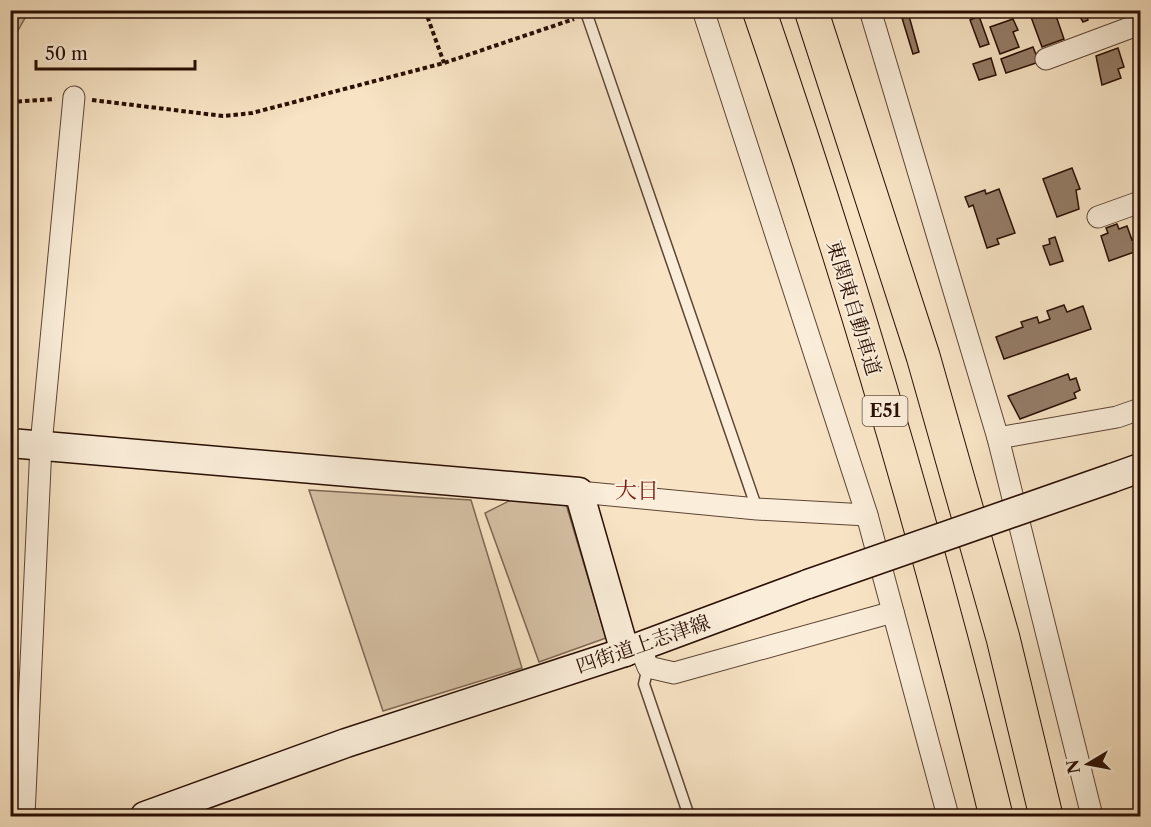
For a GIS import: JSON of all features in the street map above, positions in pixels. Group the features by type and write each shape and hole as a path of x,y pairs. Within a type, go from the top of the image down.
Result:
{"highway":[{"name":"東関東自動車道","path":"759,10 795,116 885,410 957,656 996,816"},
{"name":"E51","path":"811,10 923,356 1003,638 1046,816"}],"main road":[{"path":"10,443 579,492 638,655"},
{"name":"四街道上志津線","path":"157,814 357,739 638,655 808,584 1140,468"}],"street":[{"path":"703,10 867,515 948,816"},
{"path":"870,10 998,438 1092,816"},
{"path":"1046,59 1140,24"},
{"path":"24,816 41,445 74,97"},
{"path":"1098,218 1140,202"},
{"path":"998,438 1117,417 1140,409"},
{"path":"579,492 757,509 867,515"},
{"path":"638,655 674,673 893,612"}],"lane":[{"path":"587,15 757,509"},
{"path":"638,655 644,684 689,816"}],"path":[{"path":"426,10 444,63"},
{"path":"10,102 74,97 195,113 232,115 252,113 444,63 587,15"}],"shaded area":[{"path":"11,10 29,11 17,32 11,33"},
{"path":"309,490 471,500 522,668 383,711"},
{"path":"519,496 565,501 606,638 539,662 485,513"}],"building":[{"path":"1054,10 1064,39 1042,47 1031,17"},
{"path":"1076,10 1101,10 1101,12 1087,17 1088,20 1083,22"},
{"path":"909,16 919,52 913,54 902,18"},
{"path":"979,16 989,44 980,47 970,20"},
{"path":"1013,19 1018,30 1013,32 1019,47 1000,54 990,27"},
{"path":"1033,47 1039,62 1006,73 1001,59"},
{"path":"1118,48 1124,67 1118,69 1121,78 1102,85 1096,56"},
{"path":"991,58 996,75 979,80 973,64"},
{"path":"1072,168 1080,189 1076,190 1079,209 1057,217 1043,179"},
{"path":"999,189 1015,233 997,239 999,244 987,248 973,205 969,207 965,197 985,190 986,194"},
{"path":"1117,224 1119,229 1127,226 1132,240 1136,239 1140,250 1109,261 1101,236 1108,233 1106,228"},
{"path":"1055,237 1063,261 1050,265 1043,246 1050,244 1049,239"},
{"path":"1064,305 1067,312 1083,306 1091,329 1004,359 996,337 1023,327 1021,322 1037,317 1039,323 1050,319 1047,311"},
{"path":"1068,374 1070,380 1076,378 1080,390 1074,393 1076,398 1020,419 1008,396"}],"district":[{"name":"大日","path":"637,490"}]}
